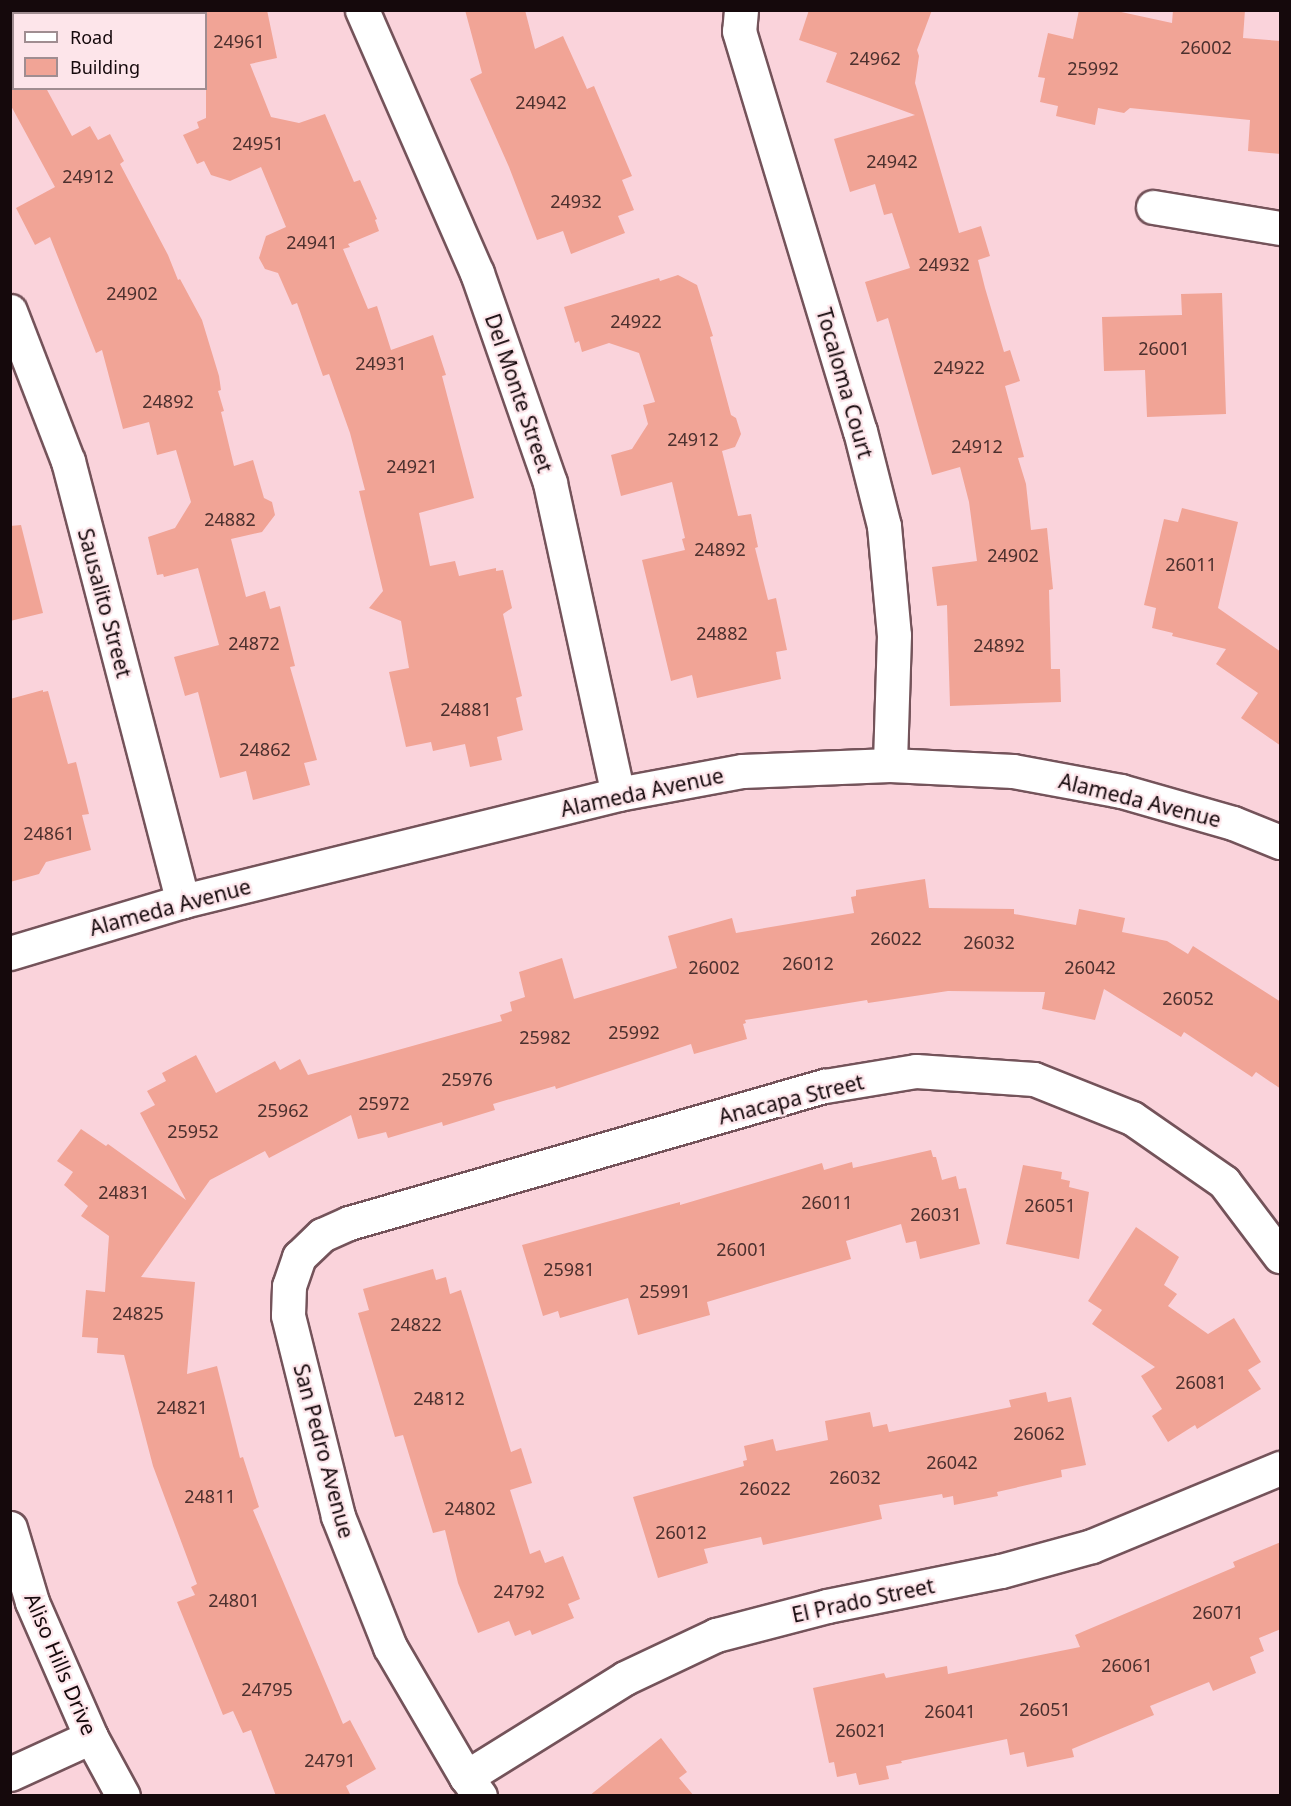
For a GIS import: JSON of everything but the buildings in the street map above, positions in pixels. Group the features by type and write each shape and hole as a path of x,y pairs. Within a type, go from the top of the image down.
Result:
{"street":[{"name":"Del Monte Street","path":"362,10 477,273 550,483 618,794"},
{"name":"Tocaloma Court","path":"741,10 739,31 860,431 884,526 894,635 890,765"},
{"path":"1153,207 1281,228"},
{"name":"Sausalito Street","path":"10,311 68,461 183,901"},
{"name":"Alameda Avenue","path":"10,953 183,901 618,794 742,771 890,765 1013,771 1121,791 1233,823 1281,842"},
{"name":"Anacapa Street","path":"299,1257 322,1235 349,1223 825,1086 916,1071 1034,1080 1132,1118 1224,1182 1281,1256"},
{"name":"San Pedro Avenue","path":"299,1257 289,1286 288,1315 338,1516 390,1647 473,1786"},
{"name":"El Prado Street","path":"473,1786 625,1678 716,1635 827,1606 1001,1571 1092,1546 1281,1468"},
{"name":"Aliso Hills Drive","path":"10,1528 32,1602 91,1737 123,1796"},
{"path":"10,1774 91,1737"}]}
